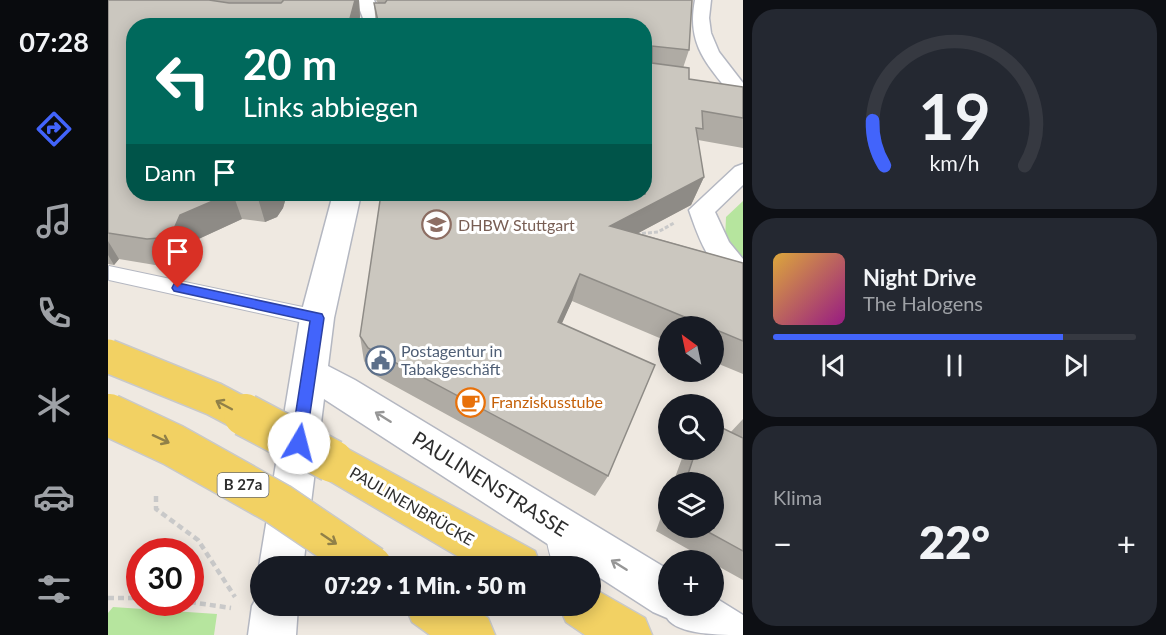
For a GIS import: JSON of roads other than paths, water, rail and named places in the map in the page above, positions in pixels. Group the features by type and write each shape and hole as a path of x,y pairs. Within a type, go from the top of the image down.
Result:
{"main road":[{"name":"PAULINENBRÜCKE","path":"108,356 214,399 332,461 500,556"},
{"name":"B 27a","path":"108,415 173,445 278,504 355,556"},
{"path":"443,616 471,635"},
{"path":"598,616 628,635"}],"street":[{"path":"365,0 372,18"},
{"path":"703,0 700,25 703,37 742,100"},
{"path":"709,90 742,100"},
{"path":"743,172 702,210 711,238 735,269 743,274"},
{"path":"283,556 317,318 345,201"},
{"name":"PAULINENSTRASSE","path":"309,374 342,392 561,544 658,591"},
{"path":"701,616 732,635"}],"lane":[{"path":"109,273 317,318"},
{"path":"238,433 296,462"}],"place":[{"name":"DHBW Stuttgart","path":"437,225"},
{"name":"Postagentur in Tabakgeschäft","path":"380,360"},
{"name":"Franziskusstube","path":"470,402"}]}
